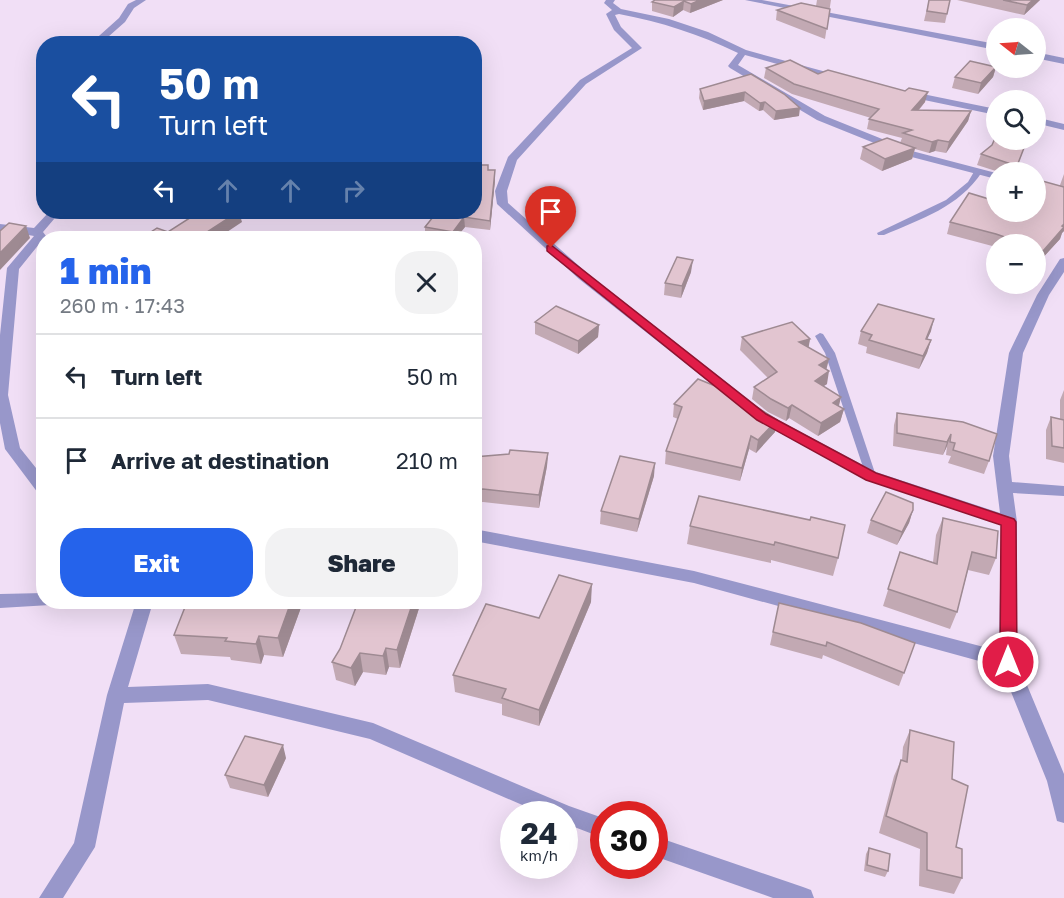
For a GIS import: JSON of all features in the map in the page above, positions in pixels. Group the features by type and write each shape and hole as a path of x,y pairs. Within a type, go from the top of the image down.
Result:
{"street":[{"path":"103,36 122,20 131,6 142,0"},
{"path":"749,0 986,45"},
{"path":"849,81 743,52 695,31 615,5 610,14 617,28 638,48 583,82 512,159 501,191 503,204 583,276 762,417 871,477 1009,522"},
{"path":"743,52 733,66 821,118 908,153 986,174"},
{"path":"1046,57 1064,61"},
{"path":"893,91 986,110"},
{"path":"1046,123 1064,127"},
{"path":"38,231 50,219"},
{"path":"0,227 36,232"},
{"path":"36,242 13,268 1,395 14,449 36,478"},
{"path":"1064,261 1043,294 1016,353 1001,456 1009,522 1008,662 1060,782 1064,814"},
{"path":"1003,487 1064,491"},
{"path":"482,537 694,577 1008,662"},
{"path":"0,601 36,600"},
{"path":"50,898 84,847 116,695 142,609"},
{"path":"116,695 208,692 374,731 590,823"},
{"path":"668,851 803,898"}],"lane":[{"path":"881,233 938,208 972,184 978,172"},
{"path":"820,336 830,353 871,477"}],"building":[{"path":"655,0 700,0 691,4 684,1 674,7 652,2"},
{"path":"929,0 950,0 947,14 927,11"},
{"path":"1003,0 1033,0 1027,5"},
{"path":"801,3 830,9 827,29 777,10"},
{"path":"790,60 818,74 828,70 905,91 909,88 928,92 912,110 971,111 949,142 938,140 932,142 903,133 912,130 869,119 879,109 794,84 766,68"},
{"path":"970,61 986,65 986,78 981,83 955,77"},
{"path":"751,74 784,94 800,108 776,111 765,102 760,103 745,92 704,101 700,89"},
{"path":"887,138 915,148 885,159 863,147"},
{"path":"986,150 1023,150 1019,162 1005,162 981,154"},
{"path":"482,165 488,165 488,170 495,170 490,221 477,219 482,219"},
{"path":"1046,182 1064,187 1064,224 1062,226 1064,227 1046,248 1046,234 996,234 950,222 969,193 986,198 986,222 1046,222"},
{"path":"188,219 227,219 209,231 170,231"},
{"path":"431,219 463,219 454,231 425,227"},
{"path":"9,223 26,226 0,253 0,231"},
{"path":"677,257 693,260 682,286 665,283"},
{"path":"878,304 934,319 926,339 931,340 923,356 869,340 872,335 861,331"},
{"path":"556,306 599,325 578,341 535,322"},
{"path":"792,322 810,339 799,342 829,359 819,365 829,371 815,381 841,397 833,403 844,409 821,423 792,405 788,408 771,399 754,387 777,372 742,337"},
{"path":"698,379 740,396 777,420 758,440 751,436 742,468 666,451 682,407 674,404"},
{"path":"897,413 963,422 997,434 989,461 953,450 955,443 950,442 951,434 947,442 897,433"},
{"path":"1051,417 1064,420 1064,448 1052,446"},
{"path":"510,450 548,453 539,495 482,489 482,456 509,454"},
{"path":"620,456 655,463 639,519 601,511"},
{"path":"886,492 913,503 913,510 902,532 871,520"},
{"path":"699,496 810,520 811,517 845,525 838,558 775,542 774,545 690,526"},
{"path":"943,518 998,531 996,558 972,552 957,612 888,589 900,552 937,564"},
{"path":"559,575 592,584 539,710 502,698 506,689 453,675 486,604 539,618"},
{"path":"779,603 861,623 915,643 904,673 827,642 826,646 773,632"},
{"path":"184,609 288,609 278,638 259,636 256,644 225,641 227,638 174,635"},
{"path":"355,609 411,609 397,650 386,648 383,656 360,653 351,668 332,662 340,649"},
{"path":"910,730 954,742 952,779 968,786 956,847 962,849 962,878 927,870 927,833 886,816 901,760 907,762"},
{"path":"245,736 283,745 264,785 225,775"},
{"path":"869,848 890,854 888,871 867,865"}],"route":[{"path":"551,248 583,276 762,417 871,477 1009,522 1008,662"}]}
